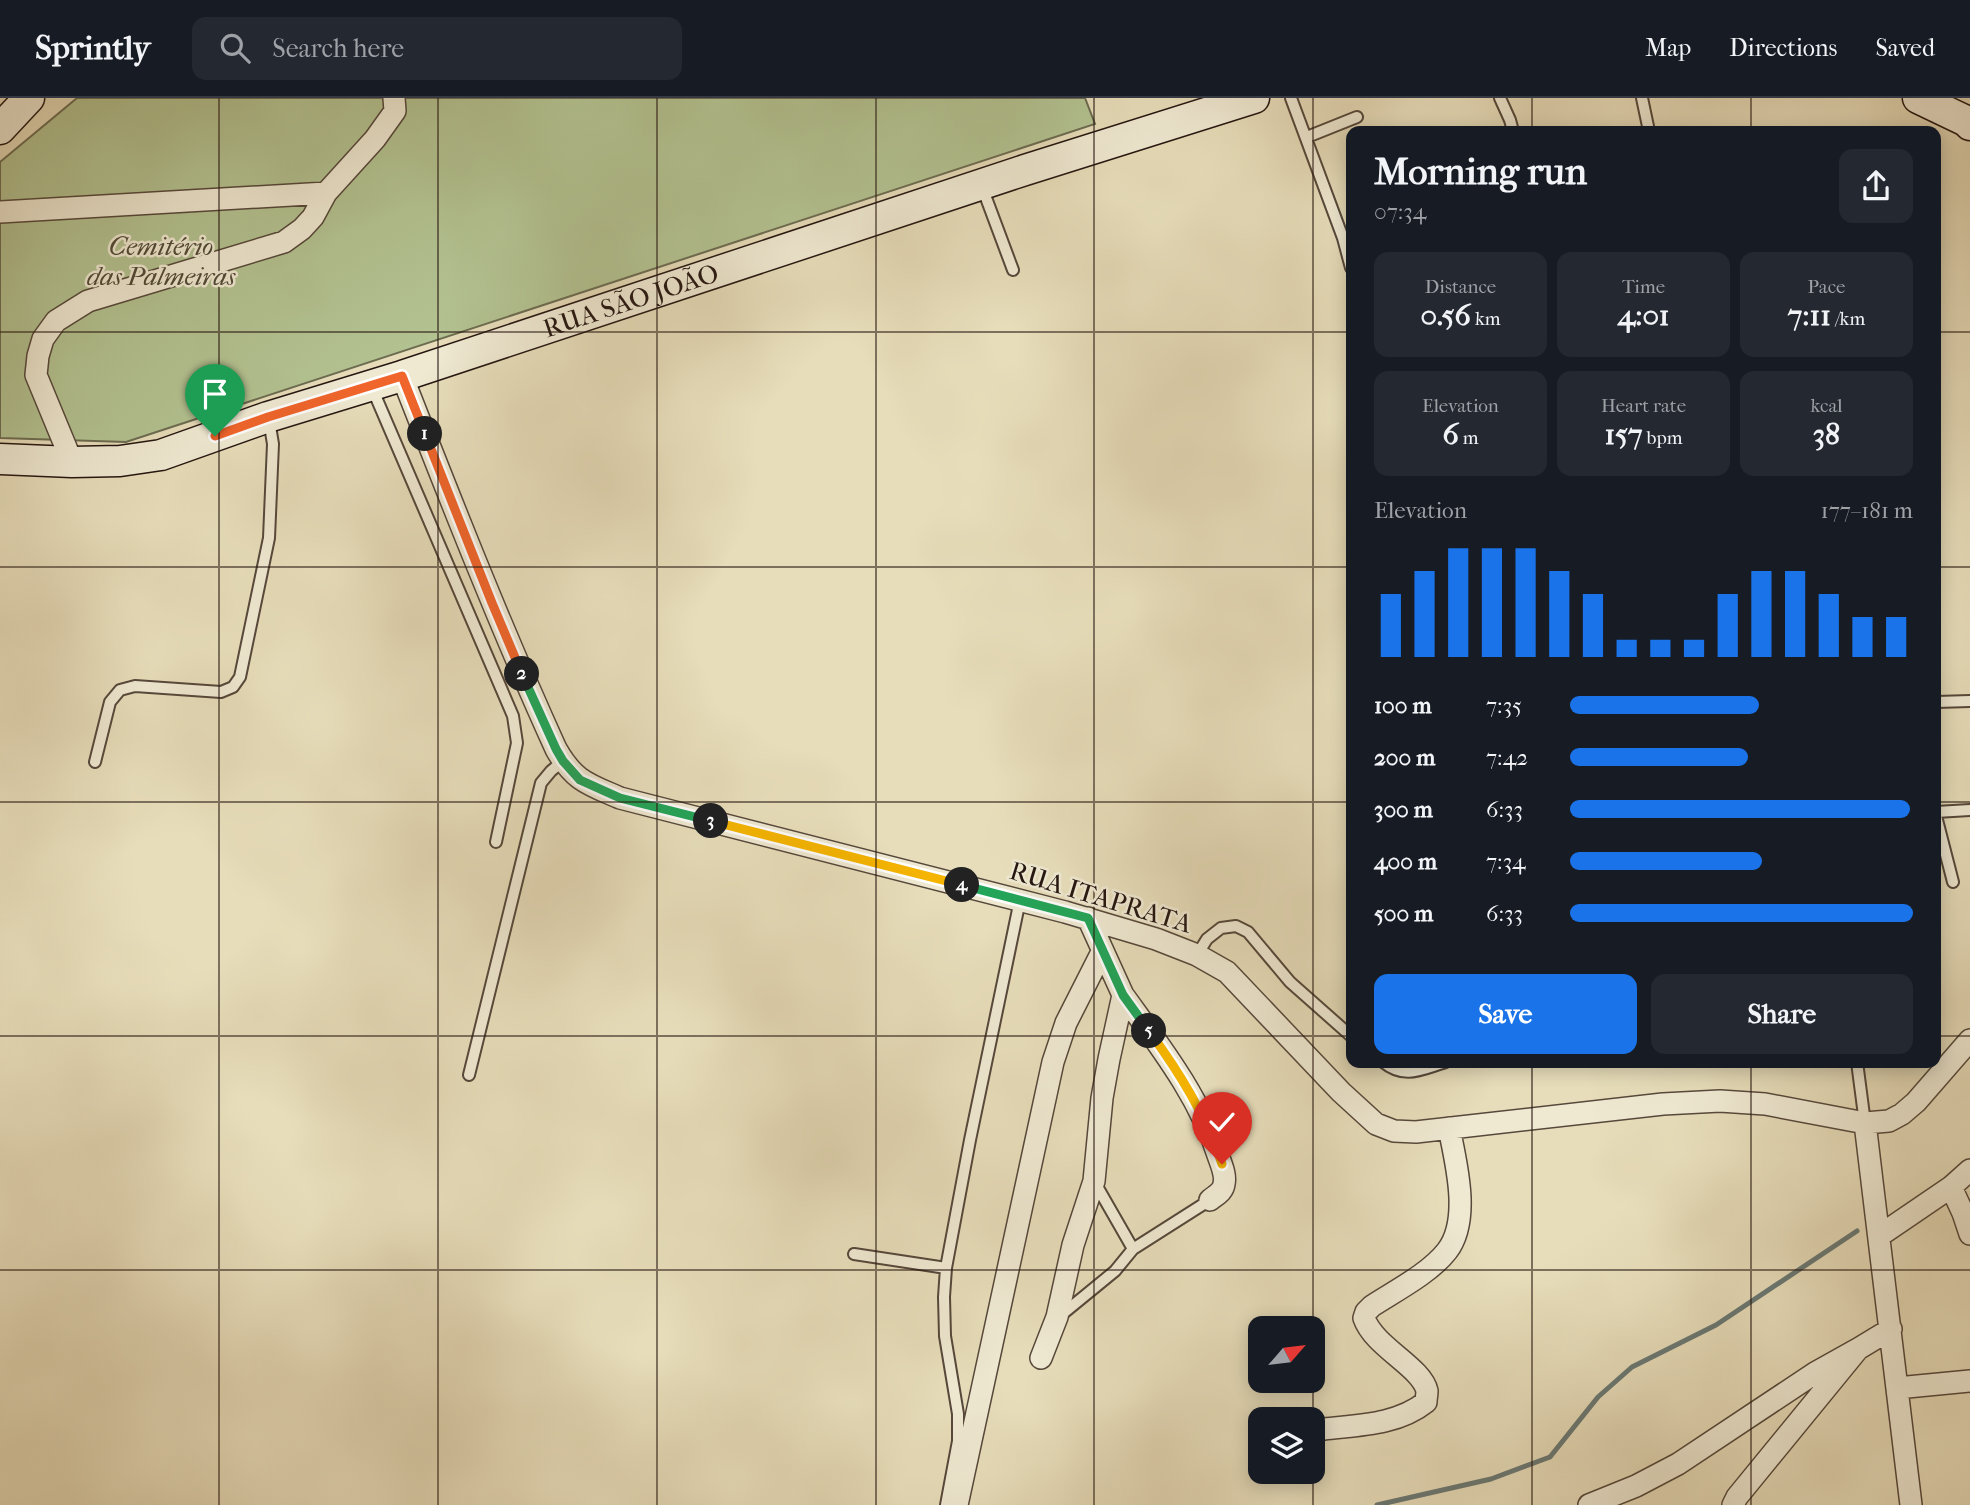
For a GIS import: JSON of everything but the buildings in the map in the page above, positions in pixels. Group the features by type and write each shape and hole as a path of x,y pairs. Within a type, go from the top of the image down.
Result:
{"street":[{"path":"0,129 29,98"},
{"path":"72,462 37,375 37,356 43,339 56,321 88,300 284,242 313,217 326,193 375,139 395,111 394,98"},
{"name":"RUA SÃO JOÃO","path":"0,459 120,461 161,455 268,417 402,376 981,184 1254,98"},
{"path":"1918,98 1970,125"},
{"path":"0,212 326,193"},
{"name":"RUA ITAPRATA","path":"402,376 532,697 563,761 580,780 620,798 1088,918 1197,955 1227,972 1341,1092 1376,1124 1394,1131 1416,1132 1662,1104 1720,1101 1765,1104 1866,1123"},
{"path":"1088,918 1123,995 1176,1069 1213,1138 1222,1164 1224,1186 1221,1192 1210,1200"},
{"path":"957,1505 1053,1062 1066,1023 1102,952"},
{"path":"1041,1358 1057,1317 1073,1245 1094,1181 1102,1098 1123,995"},
{"path":"1911,1505 1866,1123 1889,1121 1902,1114 1916,1102 1970,1040"},
{"path":"1325,1429 1384,1422 1416,1410 1426,1402 1427,1392 1422,1380 1373,1334 1364,1318 1372,1306 1432,1267 1448,1250 1457,1232 1460,1210 1458,1172 1449,1128"},
{"path":"1879,1236 1970,1170"},
{"path":"1951,1186 1970,1234"},
{"path":"1589,1505 1636,1486 1678,1464 1815,1373 1891,1329"},
{"path":"1733,1505 1858,1349"},
{"path":"1897,1388 1970,1381"}],"lane":[{"path":"1291,98 1346,249"},
{"path":"1500,98 1512,126"},
{"path":"1642,98 1648,126"},
{"path":"1307,137 1357,117"},
{"path":"981,184 1013,270"},
{"path":"371,385 513,716 517,743 496,842"},
{"path":"95,762 110,702 120,690 135,686 221,692 233,687 240,677 269,538 273,444 268,417"},
{"path":"1941,702 1970,701"},
{"path":"469,1075 541,783 563,761"},
{"path":"1941,813 1970,810"},
{"path":"1941,834 1953,882"},
{"path":"946,1505 958,1441 956,1393 945,1336 946,1268 1020,900"},
{"path":"1197,955 1207,939 1222,928 1236,926 1248,932 1290,982 1346,1032"},
{"path":"1391,1068 1407,1073 1425,1068"},
{"path":"1858,1068 1866,1123"},
{"path":"1094,1181 1133,1249"},
{"path":"1057,1317 1115,1271 1133,1249 1210,1200"},
{"path":"854,1254 946,1268"}],"green space":[{"name":"Cemitério das Palmeiras","path":"77,98 1085,98 1095,124 126,442 0,438 0,162"}],"waterway":[{"path":"1377,1505 1491,1479 1550,1457 1598,1397 1632,1367 1716,1325 1857,1231"}],"route":[{"path":"215,436 402,376 517,663 556,749 580,780 620,798 1088,918 1123,995 1176,1069 1213,1138 1222,1164"}]}
